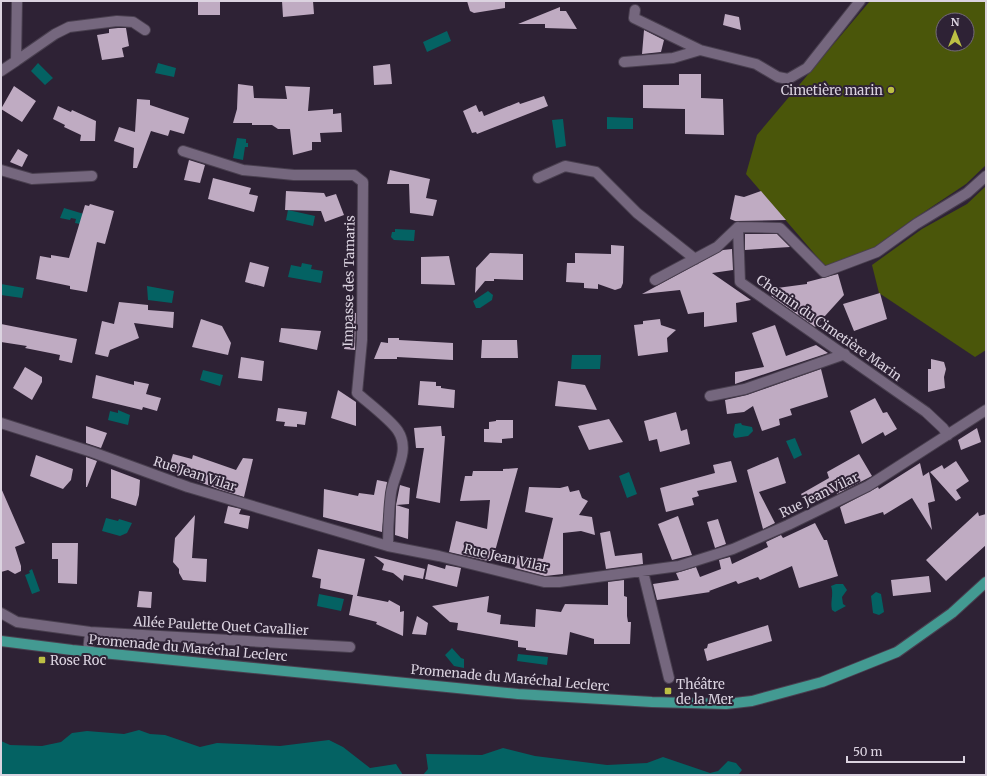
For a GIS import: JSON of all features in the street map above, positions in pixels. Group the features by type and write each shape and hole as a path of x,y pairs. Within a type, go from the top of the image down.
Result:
{"main road":[{"name":"Promenade du Maréchal Leclerc","path":"1,641 88,652 518,694 658,702 726,704 752,701 822,682 897,652 952,614 986,582"}],"street":[{"path":"16,61 17,1"},
{"path":"632,16 700,50 756,64 778,77 788,79 807,68 860,1"},
{"path":"1,72 55,34 69,28 125,21 133,22 145,30"},
{"path":"624,62 673,58 700,50"},
{"name":"Impasse des Tamaris","path":"183,151 243,170 294,175 354,175 363,182 362,340 357,393 398,430 402,441 402,460 396,473 392,492 388,546"},
{"path":"538,178 565,166 596,172 637,213 695,259"},
{"path":"1,170 32,179 92,176"},
{"path":"655,280 717,247 738,227 780,228 824,272 877,252 916,224 967,193 986,176"},
{"name":"Chemin du Cimetière Marin","path":"738,227 740,282 926,412 944,428 948,435"},
{"path":"710,396 745,389 845,354"},
{"name":"Rue Jean Vilar","path":"1,423 92,452 188,487 388,546 439,556 544,582 559,582 680,566 733,549 788,525 868,486 986,410"},
{"path":"643,572 669,678"},
{"name":"Allée Paulette Quet Cavallier","path":"1,613 17,622 90,632 350,647"},
{"path":"88,652 90,632"}],"green space":[{"name":"Cimetière marin","path":"870,1 986,1 986,165 966,184 872,249 825,266 746,174 757,135"},
{"path":"986,186 986,350 975,357 879,293 872,265 922,229 967,204"}],"shaded area":[{"path":"447,31 451,41 427,52 423,42"},
{"path":"38,63 53,78 45,85 31,71"},
{"path":"158,63 176,68 174,77 155,73"},
{"path":"607,117 633,118 633,129 607,129"},
{"path":"563,119 566,146 556,148 552,120"},
{"path":"237,138 246,139 246,143 248,143 248,147 245,147 243,160 233,158"},
{"path":"64,208 84,214 80,224 75,223 76,219 71,218 70,220 60,218"},
{"path":"288,210 315,216 313,226 286,220"},
{"path":"395,229 415,230 414,241 394,240 391,237 392,232 395,232"},
{"path":"302,263 312,265 311,269 323,271 321,283 288,277 291,265 301,267"},
{"path":"1,284 24,288 22,298 1,295"},
{"path":"147,286 174,291 172,303 148,300"},
{"path":"488,291 493,295 492,300 480,308 476,308 473,301"},
{"path":"572,355 601,355 600,369 571,369"},
{"path":"203,370 223,375 220,386 200,380"},
{"path":"118,410 130,415 128,425 108,420 110,411 118,413"},
{"path":"741,423 742,425 752,427 753,431 748,436 735,438 733,435 735,424"},
{"path":"795,438 802,455 794,459 786,441"},
{"path":"629,472 637,494 627,498 619,476"},
{"path":"106,518 118,521 119,519 132,523 127,533 120,536 102,531"},
{"path":"32,569 40,591 32,594 25,575 30,573 29,571"},
{"path":"843,584 847,590 842,597 843,604 846,606 835,612 832,610 831,586"},
{"path":"876,592 881,594 884,612 879,615 873,613 871,596"},
{"path":"319,594 344,599 341,611 317,606"},
{"path":"452,648 461,658 464,659 464,668 454,666 445,655"},
{"path":"518,654 548,657 547,665 517,661"},
{"path":"139,730 150,734 165,735 200,747 217,743 280,746 329,740 343,747 370,768 396,764 403,775 1,775 1,741 10,745 42,746 61,742 72,733 87,731 124,734"},
{"path":"503,748 535,756 607,765 647,763 663,757 710,773 718,771 728,761 736,763 742,770 738,775 423,775 428,769 426,754 482,755"}],"building":[{"path":"198,1 220,1 220,15 198,15"},
{"path":"282,1 313,1 314,14 283,17"},
{"path":"467,1 505,1 505,8 474,13 470,11"},
{"path":"560,7 560,11 566,11 577,29 545,28 545,24 518,24"},
{"path":"725,14 739,17 741,30 723,25"},
{"path":"126,28 129,46 122,48 124,57 102,60 97,35 109,33 109,29"},
{"path":"644,30 664,40 661,52 642,54"},
{"path":"390,64 392,84 374,85 373,66"},
{"path":"679,74 701,74 701,98 723,99 724,135 685,134 685,109 643,108 643,85 679,85"},
{"path":"238,84 253,86 254,98 287,99 285,86 310,87 308,111 333,109 333,114 341,113 342,132 320,133 321,142 312,142 312,150 293,155 290,129 278,129 272,125 233,123 237,109"},
{"path":"14,86 36,101 22,122 1,109"},
{"path":"544,96 548,106 477,134 476,132 472,133 463,111 476,105 479,112 482,111 484,116 519,102 520,104"},
{"path":"137,99 150,100 150,105 189,118 184,134 170,130 168,136 151,131 137,168 133,168 134,148 114,141 119,127 135,132"},
{"path":"58,106 71,112 72,110 96,121 95,141 80,141 81,135 64,127 65,125 53,119"},
{"path":"18,149 28,155 22,167 10,162"},
{"path":"189,160 205,165 200,183 184,180"},
{"path":"390,170 430,179 426,198 437,200 433,216 410,213 409,184 387,184"},
{"path":"213,178 251,188 249,194 258,196 254,212 208,199"},
{"path":"286,191 324,193 326,197 336,194 344,215 325,222 321,211 285,210"},
{"path":"761,191 786,220 735,221 730,219 735,195 744,197"},
{"path":"90,204 114,211 105,244 97,242 87,292 70,289 70,286 36,279 40,256 51,258 51,255 69,258 85,205 89,206"},
{"path":"745,234 777,234 790,247 745,250"},
{"path":"611,245 624,246 623,283 621,288 615,290 598,284 598,289 584,288 584,283 566,282 567,263 575,263 575,253 611,254"},
{"path":"732,249 733,270 712,273 751,300 736,303 737,322 704,327 704,312 688,314 680,290 642,294 723,250"},
{"path":"490,253 523,254 523,280 494,279 494,281 485,281 475,293 476,268"},
{"path":"449,256 455,285 421,284 421,257"},
{"path":"250,262 269,267 264,287 245,282"},
{"path":"838,274 844,295 815,327 771,296 777,288 807,284 807,282"},
{"path":"880,293 887,319 854,331 843,304"},
{"path":"119,302 148,305 148,310 174,312 173,328 134,323 139,338 110,350 108,357 95,354 102,321 114,324"},
{"path":"348,312 356,313 355,350 344,349"},
{"path":"201,319 222,326 231,343 228,355 192,347"},
{"path":"660,319 661,325 676,330 667,338 668,352 638,356 634,325 643,324 643,321"},
{"path":"1,324 77,339 72,363 59,360 60,355 25,348 27,346 1,342"},
{"path":"775,325 786,356 816,345 828,353 735,384 735,372 764,367 752,333"},
{"path":"281,328 321,331 317,350 279,342"},
{"path":"388,338 453,343 453,360 397,357 397,359 374,359 381,342 388,343"},
{"path":"482,340 517,340 518,358 481,358"},
{"path":"241,357 264,361 262,381 238,378"},
{"path":"931,359 944,362 946,369 944,377 945,388 928,392 928,369 931,369"},
{"path":"25,367 42,377 42,382 32,400 13,388"},
{"path":"821,369 828,397 790,409 792,415 779,419 780,425 762,431 753,406 744,412 727,414 725,400 747,395"},
{"path":"96,375 134,385 134,381 149,384 146,394 161,398 157,411 143,407 142,410 92,398"},
{"path":"420,381 436,382 436,386 455,390 454,408 418,405"},
{"path":"558,381 585,385 597,410 555,406"},
{"path":"338,390 356,402 356,426 331,418"},
{"path":"875,398 883,413 887,412 897,429 885,436 883,432 862,444 850,411"},
{"path":"278,408 307,412 305,425 297,424 297,427 284,426 285,422 276,421"},
{"path":"676,412 681,431 687,429 690,444 660,452 657,439 649,441 644,421"},
{"path":"609,419 623,442 589,450 578,426"},
{"path":"496,420 513,420 513,438 502,439 502,443 484,442 484,429 489,429 489,422"},
{"path":"86,426 107,433 101,448 86,443"},
{"path":"441,426 442,436 445,436 440,503 416,498 424,448 416,448 414,428"},
{"path":"977,428 981,442 961,450 958,440"},
{"path":"173,454 192,459 193,455 236,470 243,458 253,459 244,497 168,470"},
{"path":"859,454 872,476 837,494 836,491 807,506 801,494 829,478 827,472"},
{"path":"36,455 73,469 71,480 63,489 30,476"},
{"path":"86,457 97,461 87,487 86,487"},
{"path":"778,457 786,483 759,492 775,523 763,529 747,470"},
{"path":"731,461 737,482 697,491 699,496 692,498 694,505 666,512 660,488 715,473 713,465"},
{"path":"956,461 969,481 956,490 961,498 956,501 930,472 942,465 944,469"},
{"path":"920,463 923,476 929,472 935,501 928,503 932,530 912,498 884,515 883,512 845,524 840,507 878,487 879,489"},
{"path":"518,468 492,562 449,552 456,521 487,529 490,500 460,501 465,476 472,476 473,471 503,471 503,469"},
{"path":"111,469 140,480 139,495 136,506 111,498"},
{"path":"377,480 387,482 382,532 323,517 324,489 358,496 359,493 374,495"},
{"path":"400,485 410,488 409,504 396,505"},
{"path":"568,486 570,492 579,490 582,498 588,501 579,515 592,517 595,535 581,531 563,533 563,574 545,576 515,568 518,555 543,559 553,518 525,512 529,487 560,488"},
{"path":"1,488 25,543 15,547 21,566 21,571 15,574 8,570 1,572"},
{"path":"396,505 409,509 408,539 395,535"},
{"path":"228,506 241,509 239,514 250,516 248,529 224,523"},
{"path":"978,512 979,516 986,514 986,545 946,581 926,560"},
{"path":"195,515 192,558 207,559 206,582 183,580 179,573 179,569 173,562 175,538"},
{"path":"678,516 692,555 672,560 658,524"},
{"path":"718,519 726,544 715,548 707,522"},
{"path":"815,523 824,540 827,540 838,576 799,588 792,566 760,580 758,577 738,584 736,581 709,591 710,592 657,600 653,584 679,580 676,573 696,567 700,577 721,569 719,560 730,557 732,564 768,547 766,542 781,535 783,538"},
{"path":"610,531 615,556 642,553 643,564 606,569 600,533"},
{"path":"52,543 78,543 77,584 58,583 58,559 52,559"},
{"path":"318,549 365,559 357,596 320,588 321,579 312,577"},
{"path":"374,556 425,569 423,579 404,575 403,581 393,573 382,570 384,564"},
{"path":"428,564 445,569 446,565 461,568 457,587 425,579"},
{"path":"929,576 931,592 893,596 891,580"},
{"path":"624,580 624,596 627,597 628,622 631,622 630,644 594,644 594,639 570,632 567,655 526,650 526,648 518,647 518,641 457,630 458,623 450,622 432,606 489,596 487,612 501,615 500,624 535,627 536,609 561,612 565,604 608,605 608,582"},
{"path":"139,591 152,592 151,608 137,607"},
{"path":"353,595 388,602 389,600 400,606 400,612 404,611 403,636 376,624 377,622 349,615"},
{"path":"417,616 428,623 426,635 412,634"},
{"path":"768,625 772,641 707,661 704,649 707,648 708,644"}],"place":[{"name":"Cimetière marin","path":"891,90"},
{"name":"Rose Roc","path":"42,660"},
{"name":"Théâtre de la Mer","path":"668,691"}]}
